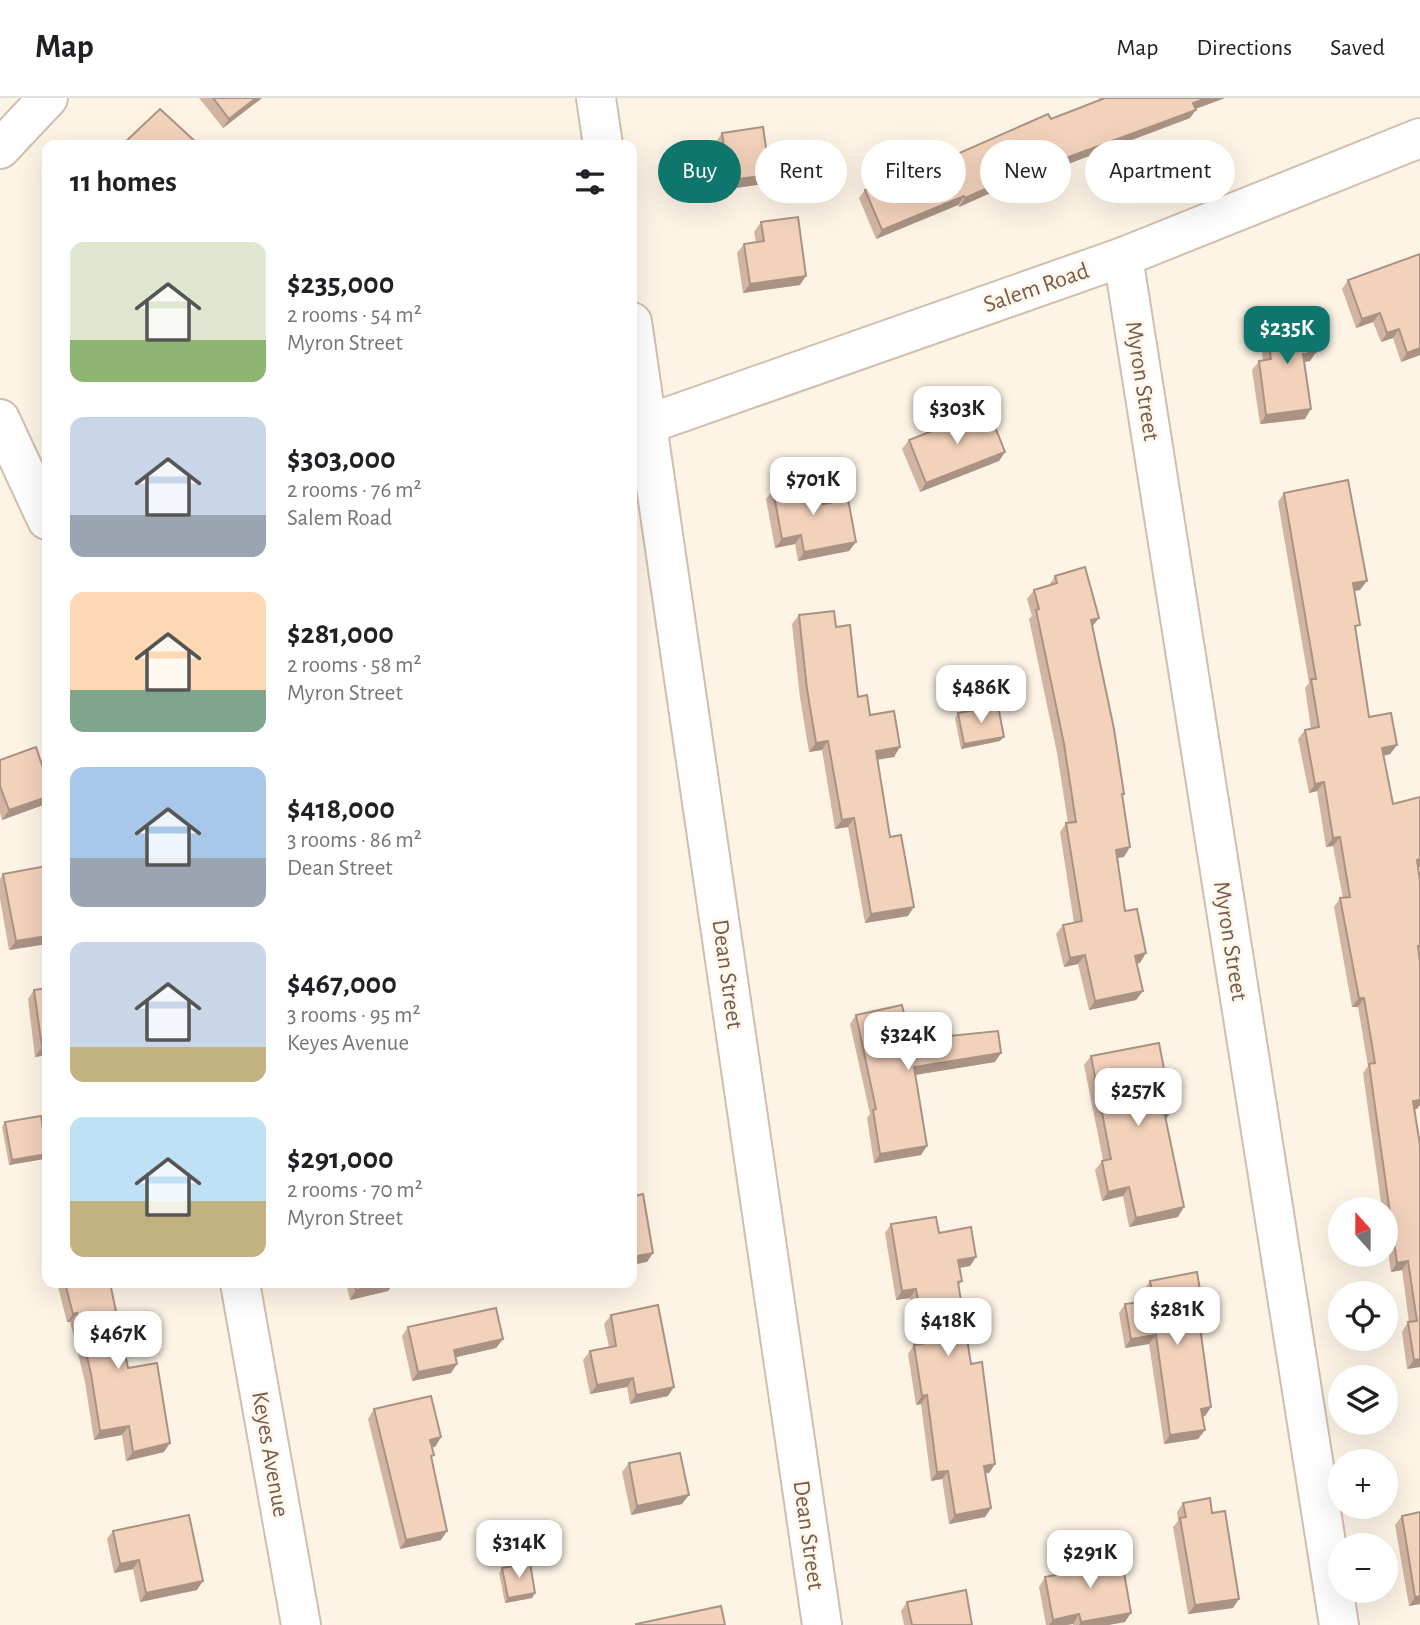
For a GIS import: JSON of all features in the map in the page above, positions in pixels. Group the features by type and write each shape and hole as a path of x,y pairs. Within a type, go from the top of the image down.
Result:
{"street":[{"path":"0,149 48,98"},
{"path":"596,98 602,140"},
{"name":"Salem Road","path":"648,424 1123,257 1420,138"},
{"name":"Myron Street","path":"1123,257 1339,1625"},
{"name":"Dean Street","path":"637,354 822,1625"},
{"path":"0,419 42,509"},
{"name":"Keyes Avenue","path":"241,1288 301,1625"}],"building":[{"path":"213,98 256,98 229,119"},
{"path":"1105,98 1207,98 1193,103 1196,110 1115,140 1085,140 1085,151 1071,156 1071,140 989,140 1048,114 1051,119"},
{"path":"160,109 194,140 127,140"},
{"path":"763,127 765,140 755,140 755,177 741,179 741,140 723,140 722,133"},
{"path":"980,144 980,191 966,198 966,150"},
{"path":"871,203 947,203 882,230"},
{"path":"798,217 806,276 750,284 744,244 764,241 761,222"},
{"path":"1420,254 1420,348 1407,353 1399,329 1387,333 1380,313 1362,319 1348,280"},
{"path":"1311,317 1316,352 1303,354 1311,409 1266,415 1259,361 1271,359 1266,323"},
{"path":"988,409 1005,452 926,483 909,440"},
{"path":"1348,480 1367,581 1353,583 1360,625 1355,626 1369,717 1391,713 1397,745 1382,748 1393,804 1420,797 1420,859 1417,860 1420,881 1420,1100 1413,1101 1420,1145 1420,1359 1414,1360 1408,1322 1417,1321 1408,1261 1398,1263 1398,1197 1388,1197 1369,1064 1375,1063 1364,998 1359,998 1340,898 1350,897 1340,837 1333,838 1324,782 1315,784 1305,730 1319,727 1311,679 1316,679 1284,493"},
{"path":"818,481 823,504 848,499 856,542 804,552 801,535 782,539 773,490"},
{"path":"1085,567 1099,618 1091,620 1114,729 1124,794 1130,847 1116,850 1125,911 1137,909 1146,953 1135,956 1143,991 1095,1001 1085,955 1070,958 1063,925 1082,921 1066,823 1076,822 1034,590 1057,583 1055,576"},
{"path":"834,611 836,627 850,625 858,697 867,695 870,715 894,711 900,747 876,751 890,837 901,835 914,907 871,914 854,818 842,820 828,741 816,743 799,615"},
{"path":"998,706 1004,737 964,744 958,713"},
{"path":"36,747 42,765 42,799 9,810 0,786 0,760"},
{"path":"42,867 42,937 16,941 3,874"},
{"path":"42,989 42,1047 34,990"},
{"path":"902,1005 910,1040 998,1031 1001,1053 914,1067 927,1146 880,1154 873,1110 876,1109 856,1015"},
{"path":"1159,1043 1172,1110 1164,1111 1184,1207 1136,1218 1129,1187 1108,1192 1102,1161 1111,1159 1091,1056"},
{"path":"41,1116 42,1155 12,1160 5,1122"},
{"path":"643,1194 653,1253 637,1256 637,1196"},
{"path":"936,1217 939,1233 971,1227 976,1257 958,1260 962,1281 958,1282 971,1364 982,1362 995,1464 984,1466 991,1508 955,1515 948,1471 937,1472 927,1395 922,1396 914,1345 926,1343 916,1289 902,1291 891,1224"},
{"path":"1197,1272 1206,1326 1200,1327 1211,1407 1201,1409 1205,1430 1170,1435 1156,1335 1131,1339 1125,1304 1141,1302 1140,1297 1153,1295 1150,1281"},
{"path":"66,1288 111,1288 128,1368 157,1363 170,1443 133,1452 129,1426 100,1431 77,1313 73,1314"},
{"path":"658,1305 674,1387 636,1395 633,1378 597,1385 590,1351 616,1346 611,1315"},
{"path":"496,1308 503,1339 454,1350 457,1364 418,1372 408,1327"},
{"path":"431,1396 441,1437 430,1440 434,1455 431,1456 447,1531 406,1540 374,1409"},
{"path":"680,1453 689,1495 637,1506 629,1463"},
{"path":"1210,1498 1212,1513 1225,1511 1239,1599 1195,1605 1180,1518 1186,1517 1183,1503"},
{"path":"1420,1512 1420,1596 1415,1597 1402,1516"},
{"path":"189,1515 203,1581 146,1593 139,1560 120,1564 113,1531"},
{"path":"1121,1555 1131,1613 1081,1622 1079,1614 1053,1620 1045,1577 1071,1572 1069,1564"},
{"path":"530,1563 535,1593 508,1598 502,1568"},
{"path":"966,1590 972,1625 912,1625 907,1602"},
{"path":"721,1606 725,1625 636,1625 636,1624"}]}
